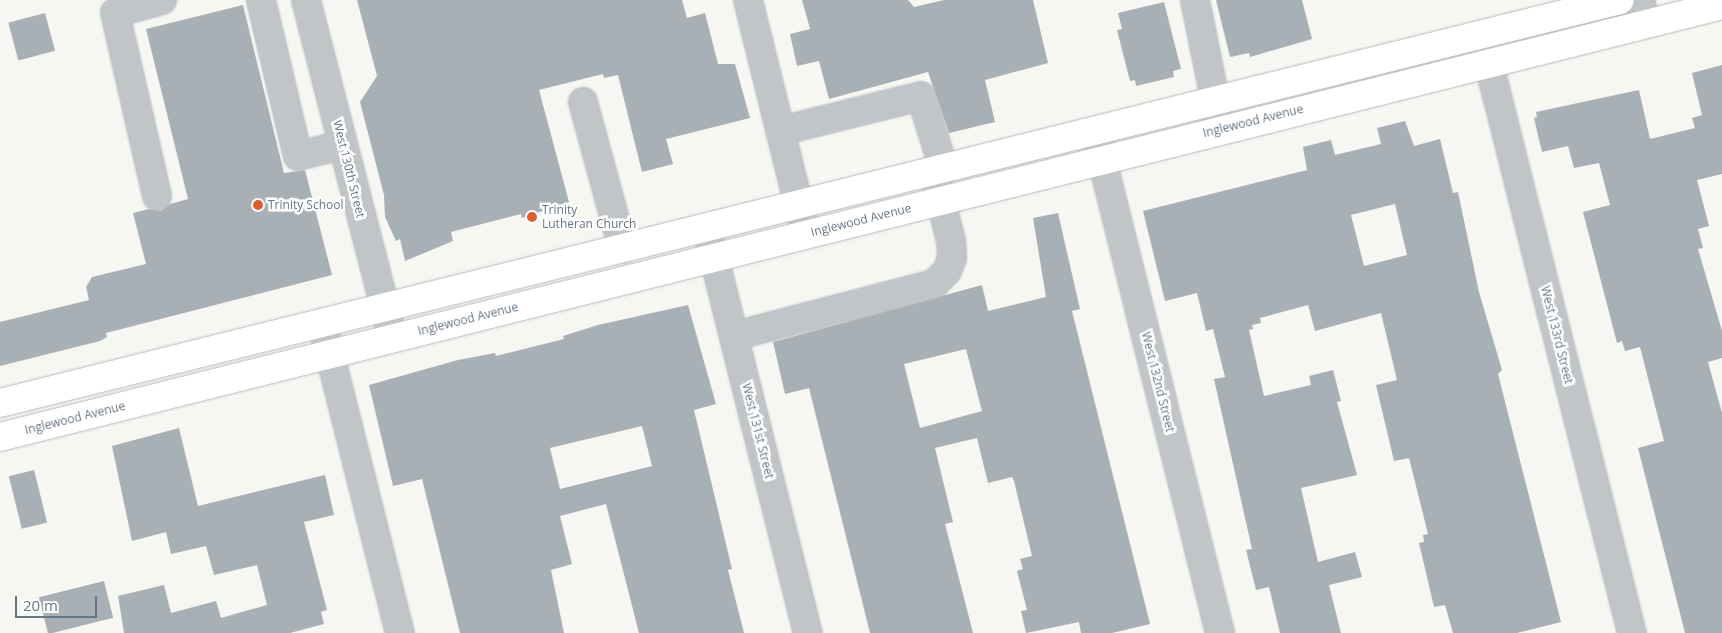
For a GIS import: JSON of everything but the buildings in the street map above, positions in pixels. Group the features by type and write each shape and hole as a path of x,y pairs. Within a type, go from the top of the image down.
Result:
{"main road":[{"path":"0,403 383,307 707,229 1215,99 1482,36 1620,0"},
{"name":"Inglewood Avenue","path":"0,437 1218,130 1489,64 1643,12 1722,5"}],"street":[{"path":"157,196 115,13 162,0"},
{"path":"261,0 298,156 342,144"},
{"name":"West 130th Street","path":"306,0 383,307 393,338"},
{"path":"748,0 806,234"},
{"path":"1195,0 1215,99 1218,130"},
{"name":"West 133rd Street","path":"1482,36 1632,633"},
{"path":"734,336 934,284 947,271 952,258 941,200 939,170 921,96 780,131"},
{"path":"583,102 623,249"},
{"name":"West 132nd Street","path":"1095,131 1220,633"},
{"name":"West 131st Street","path":"707,229 808,633"},
{"path":"322,323 400,633"}],"place":[{"name":"Trinity School","path":"258,205"},
{"name":"Trinity Lutheran Church","path":"532,217"}]}
